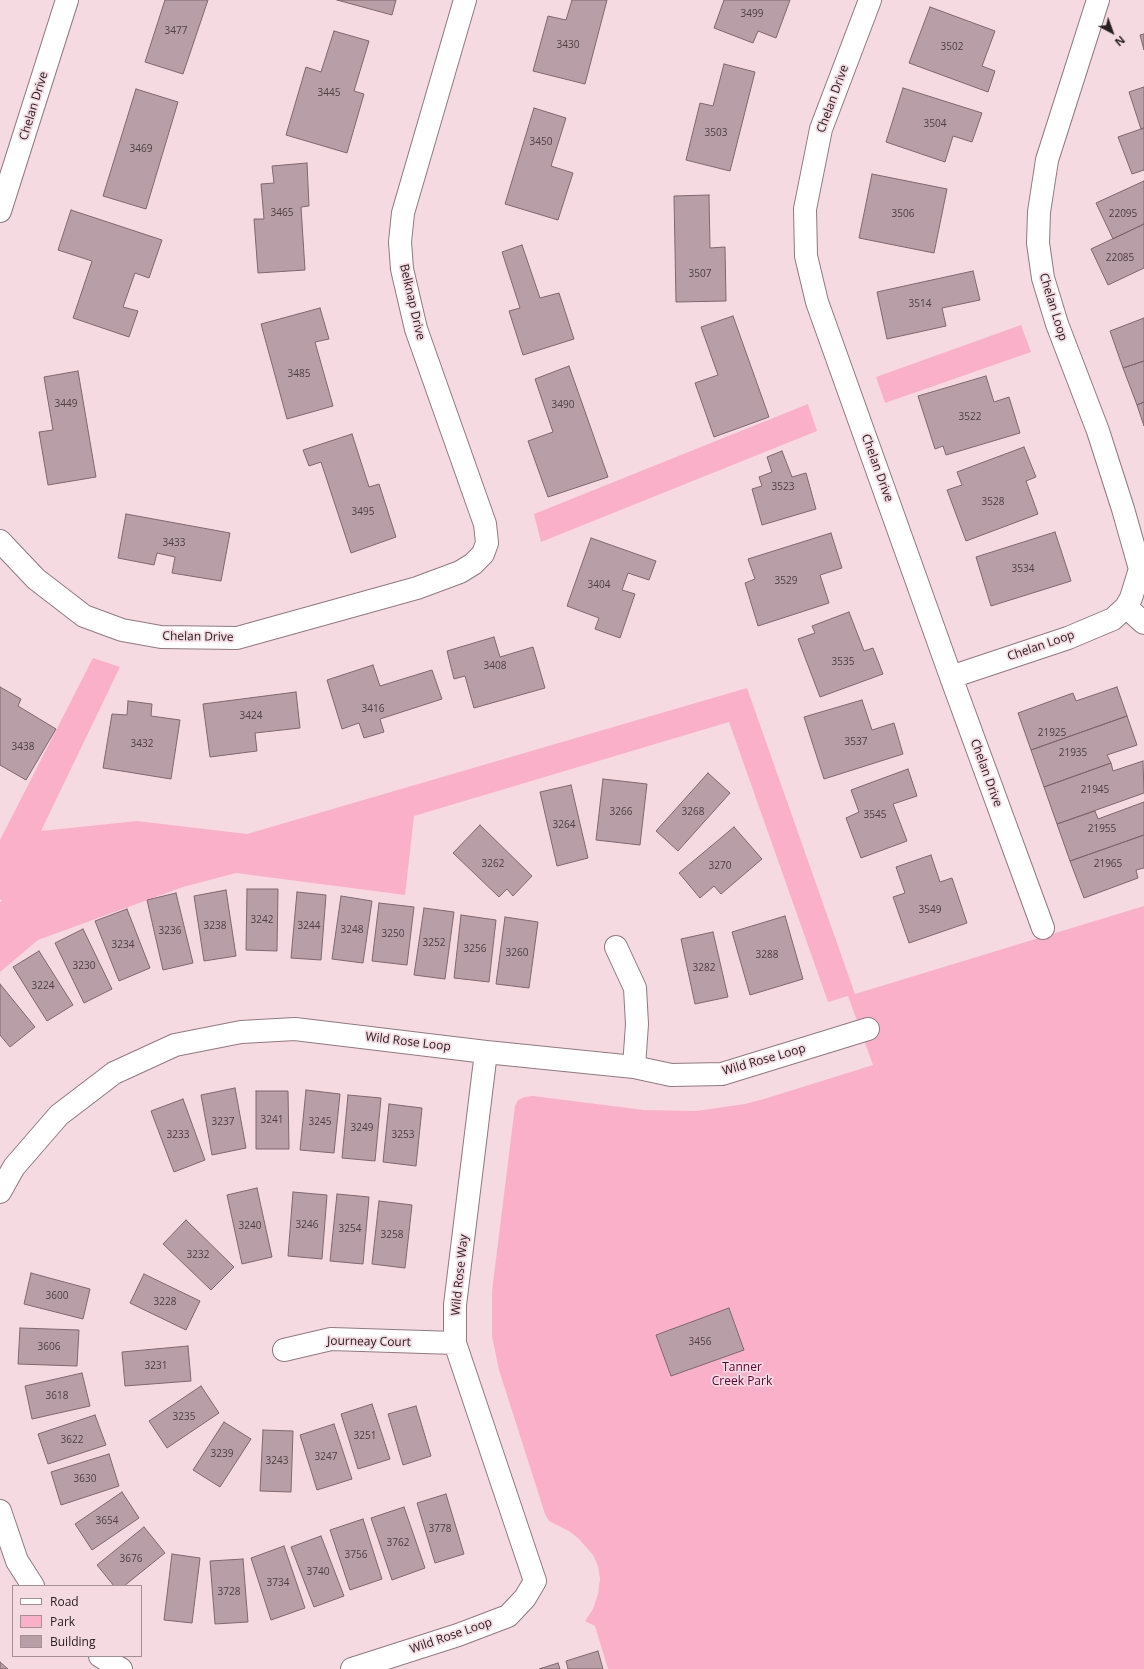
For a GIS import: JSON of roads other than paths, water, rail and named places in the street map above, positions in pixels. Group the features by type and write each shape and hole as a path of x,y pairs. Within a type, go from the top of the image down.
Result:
{"street":[{"name":"Chelan Drive","path":"0,211 68,0"},
{"name":"Belknap Drive","path":"465,0 403,212 400,242 402,269 416,329 485,524 487,543 483,554"},
{"name":"Chelan Drive","path":"870,0 821,129 805,209 806,256 817,302 951,677 1043,928"},
{"name":"Chelan Loop","path":"951,677 1068,638 1113,619 1126,607 1132,598 1140,570 1123,509 1098,432 1057,324 1043,278 1038,243 1039,212 1047,160 1098,0"},
{"name":"Chelan Drive","path":"0,541 36,579 84,616 122,630 161,637 190,638 237,638 417,588 460,572 473,564 483,554"},
{"path":"1126,607 1144,623"},
{"path":"616,947 635,988 637,1024 634,1067"},
{"name":"Wild Rose Loop","path":"0,1192 7,1162 59,1115 114,1073 175,1045 241,1032 295,1029 486,1052 634,1067 671,1075 722,1074 868,1029"},
{"name":"Wild Rose Way","path":"486,1052 455,1305 456,1343 536,1581"},
{"name":"Journeay Court","path":"284,1350 331,1339 456,1343"},
{"path":"0,1511 17,1561 32,1585"},
{"name":"Wild Rose Loop","path":"352,1669 458,1635 508,1616 525,1598 536,1581"},
{"path":"102,1657 121,1669"}],"park label":[{"name":"Tanner Creek Park","path":"742,1375"}]}
